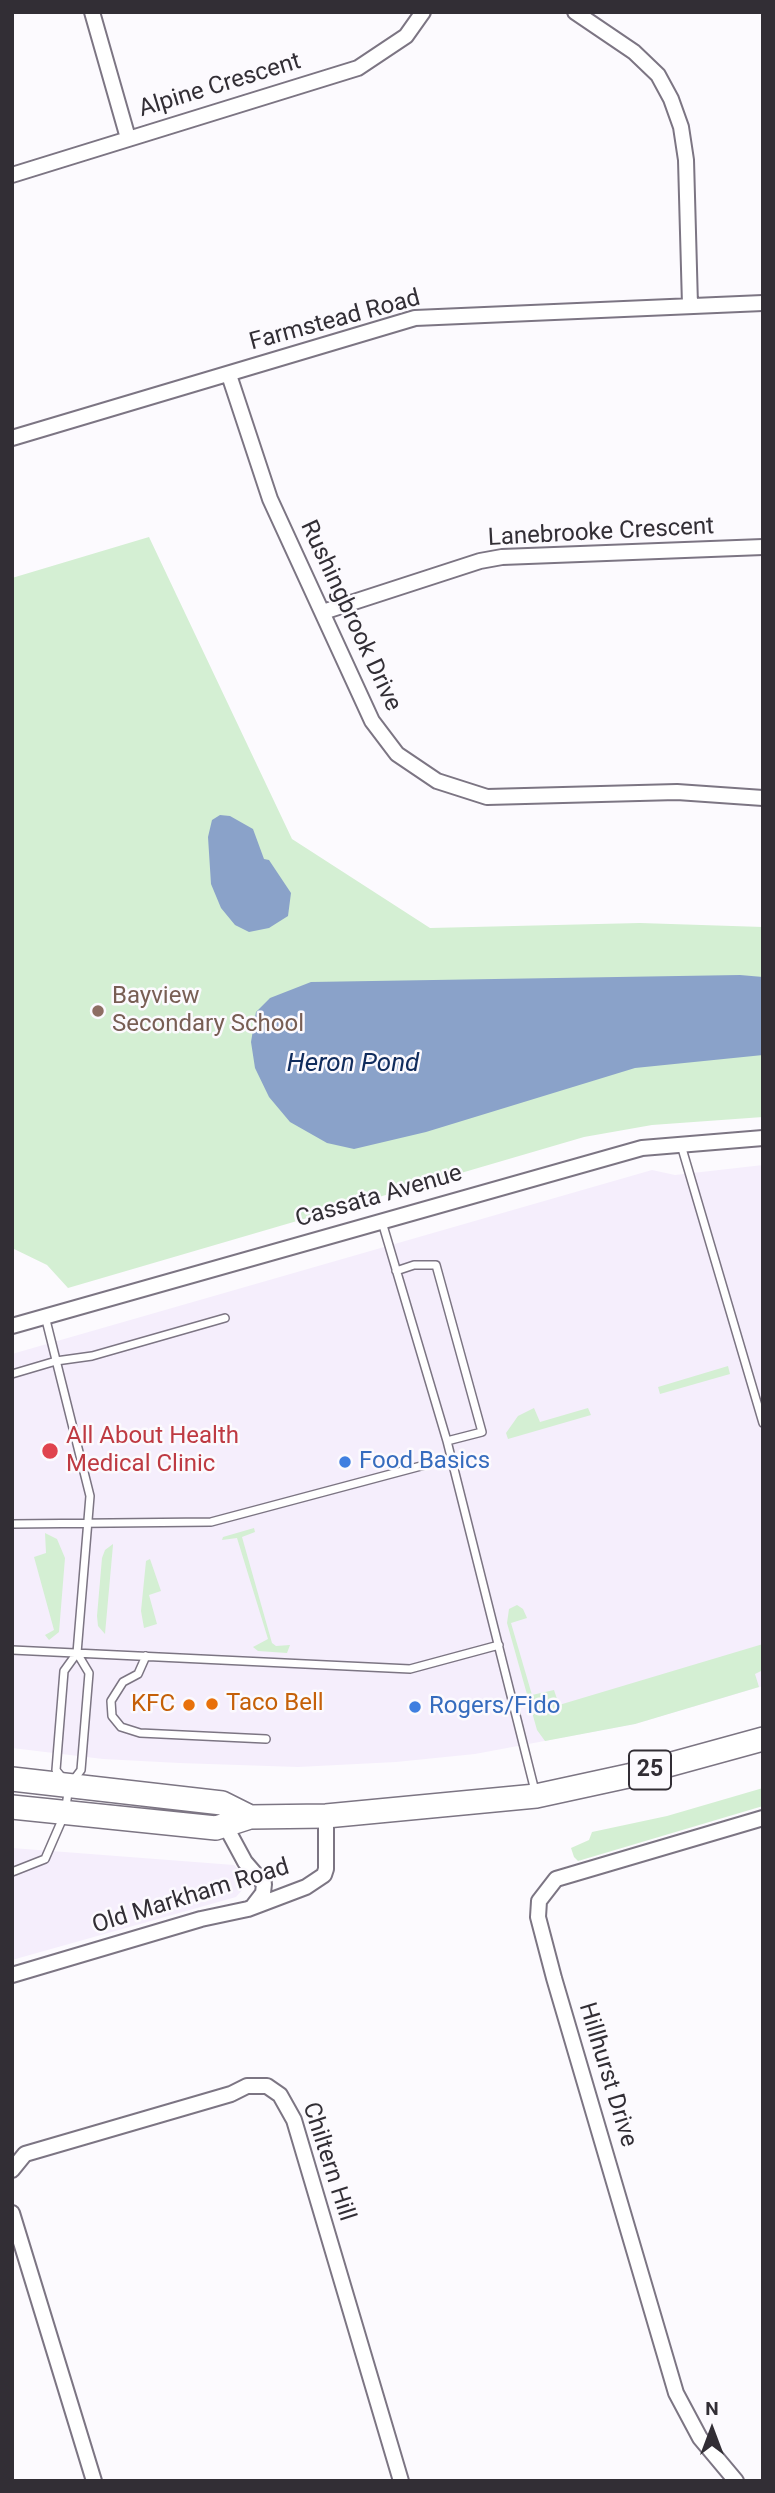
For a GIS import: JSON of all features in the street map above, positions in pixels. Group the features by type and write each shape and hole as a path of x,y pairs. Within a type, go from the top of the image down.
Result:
{"main road":[{"name":"25","path":"12,1807 216,1828 250,1817 326,1816 536,1796 628,1776 763,1739"},
{"name":"25","path":"12,1779 222,1803 250,1817"}],"street":[{"path":"92,12 128,138"},
{"name":"Alpine Crescent","path":"12,175 358,68 406,36 423,12"},
{"path":"575,12 634,51 658,75 671,99 681,127 686,160 690,305"},
{"name":"Farmstead Road","path":"12,438 415,318 763,303"},
{"name":"Rushingbrook Drive","path":"229,374 270,499 372,721 384,738 414,767 453,788 505,797 677,792 763,798"},
{"name":"Lanebrooke Crescent","path":"323,612 480,561 502,557 763,547"},
{"name":"Cassata Avenue","path":"12,1326 382,1219 642,1148 763,1138"},
{"name":"Old Markham Road","path":"12,1975 201,1919 252,1907 306,1886 324,1875 326,1816"},
{"name":"Hillhurst Drive","path":"736,2481 700,2438 676,2393 538,1917 539,1901 556,1878 763,1818"},
{"path":"225,1825 245,1862 264,1884 263,1893 252,1907"},
{"name":"Chiltern Hill","path":"12,2170 25,2154 36,2150 231,2094 247,2086 267,2086 281,2095 294,2120 401,2481"},
{"path":"12,2213 94,2481"}],"lane":[{"path":"681,1145 763,1423"},
{"path":"382,1219 447,1440 536,1796"},
{"path":"396,1270 414,1265 436,1265 482,1432 447,1440"},
{"path":"46,1316 90,1496 77,1653 64,1671 56,1770 69,1786"},
{"path":"12,1374 56,1361 92,1356 225,1318"},
{"path":"12,1524 211,1522 451,1458"},
{"path":"12,1650 410,1669 499,1645"},
{"path":"12,1872 45,1859 65,1813 69,1786 81,1770 89,1673 77,1653"},
{"path":"146,1656 138,1674 123,1682 111,1700 112,1716 121,1727 139,1733 266,1739"}],"shaded area":[{"path":"763,1165 763,1686 635,1724 475,1754 396,1762 298,1767 179,1763 103,1759 12,1748 12,1354 652,1170 675,1175"},
{"path":"12,1848 234,1865 250,1881 236,1897 12,1960"}],"green space":[{"name":"Heron Pond","path":"149,537 292,839 430,928 640,923 763,927 763,1117 652,1125 584,1137 68,1288 47,1265 12,1248 12,578"},
{"path":"728,1366 730,1374 660,1394 658,1387"},
{"path":"534,1408 540,1422 588,1408 591,1415 508,1439 506,1433 518,1416"},
{"path":"254,1528 255,1532 242,1537 272,1643 276,1646 290,1645 287,1653 258,1651 253,1647 268,1639 237,1538 222,1540 223,1537"},
{"path":"45,1533 57,1539 65,1558 59,1632 49,1640 45,1635 54,1630 34,1557 46,1553"},
{"path":"113,1544 105,1634 98,1626 97,1616 102,1558 105,1550"},
{"path":"150,1559 161,1591 149,1595 157,1624 144,1628 141,1611 146,1561"},
{"path":"517,1605 523,1609 527,1618 511,1623 532,1695 554,1690 559,1705 763,1644 763,1670 755,1674 759,1687 635,1724 545,1741 537,1730 507,1623 509,1609"},
{"path":"763,1788 763,1806 578,1861 574,1857 571,1848 589,1840 592,1832 667,1816"}],"water":[{"path":"220,815 230,816 253,829 264,859 269,860 291,893 288,916 269,928 249,932 235,925 221,908 211,884 208,837 212,820"},
{"name":"Heron Pond","path":"740,975 763,977 763,1055 635,1068 426,1132 354,1149 327,1143 290,1122 269,1097 255,1068 251,1042 256,1012 270,998 311,982"}],"place":[{"name":"Bayview Secondary School","path":"98,1011"},
{"name":"All About Health Medical Clinic","path":"50,1451"},
{"name":"Food Basics","path":"345,1462"},
{"name":"Taco Bell","path":"212,1704"},
{"name":"KFC","path":"189,1705"},
{"name":"Rogers/Fido","path":"415,1707"}]}
